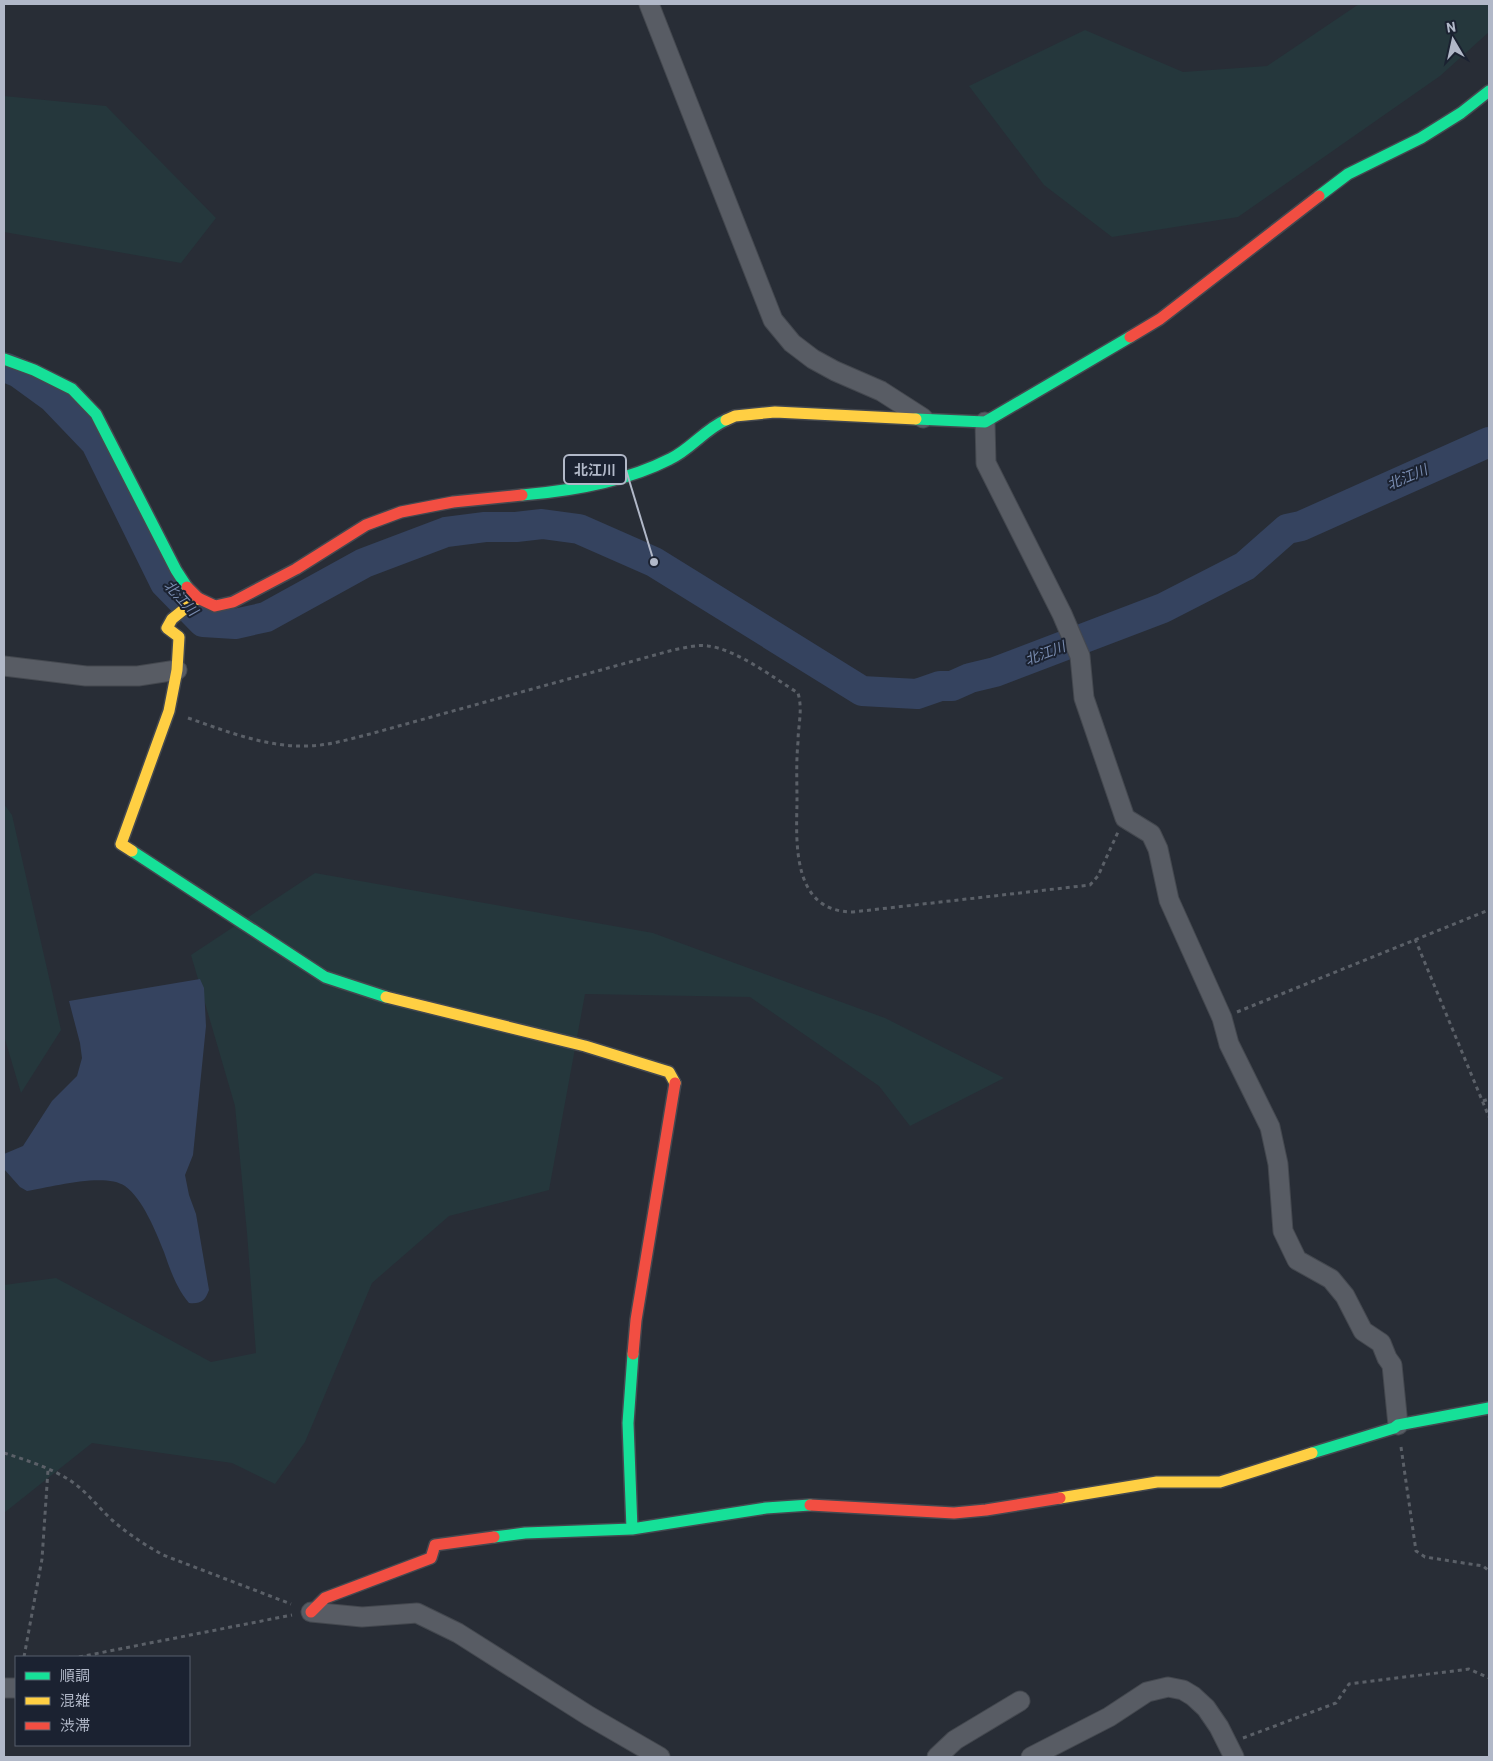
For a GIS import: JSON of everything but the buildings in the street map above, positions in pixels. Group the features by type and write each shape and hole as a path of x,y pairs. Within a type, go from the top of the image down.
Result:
{"street":[{"path":"649,4 773,320 792,343 813,359 881,391 924,418"},
{"path":"4,359 34,370 72,390 96,414 176,570 189,591 198,598 216,606 233,602 296,569 366,525 401,512 454,502 547,493 621,478 671,459 717,424 735,416 775,412 985,422 1160,319 1348,174 1421,138 1461,113 1489,91"},
{"path":"985,422 986,463 1062,614 1080,656 1084,698 1125,818 1151,834 1158,850 1168,900 1222,1018 1229,1044 1270,1127 1278,1164 1283,1231 1298,1260 1330,1279 1345,1296 1363,1331 1381,1343 1392,1366 1398,1425"},
{"path":"198,598 172,619 167,628 179,637 177,670 168,710 121,844 325,977 371,993 585,1046 669,1072 675,1082 636,1320 630,1380 628,1423 632,1529"},
{"path":"4,666 86,676 138,676 177,670"},
{"path":"311,1612 325,1598 431,1558 435,1545 525,1533 632,1529 801,1504 954,1513 986,1510 1157,1482 1220,1482 1394,1428 1398,1425 1489,1408"},
{"path":"311,1612 362,1617 418,1613 458,1633 589,1716 660,1757"},
{"path":"1031,1757 1109,1717 1147,1692 1168,1687 1184,1690 1194,1696 1206,1708 1231,1750"},
{"path":"937,1757 955,1740 1020,1701"}],"path":[{"path":"168,710 221,730 258,740 282,745 307,746 327,744 370,734 673,650 706,645 720,648 733,653 798,693 802,706 798,741 796,831 799,866 802,876 814,897 822,905 831,910 841,912 1090,885 1098,876 1125,818"},
{"path":"1222,1018 1489,910"},
{"path":"1415,939 1489,1117"},
{"path":"1483,1101 1489,1098"},
{"path":"1398,1425 1416,1551 1425,1558 1483,1566 1489,1571"},
{"path":"4,1453 48,1469 69,1480 84,1491 112,1520 143,1544 163,1555 311,1612"},
{"path":"24,1656 42,1559 48,1469"},
{"path":"84,1656 311,1612"},
{"path":"1231,1750 1336,1702 1349,1684 1469,1669 1489,1678"}],"shaded area":[{"path":"1359,4 1489,4 1489,32 1440,76 1238,217 1112,237 1044,185 969,86 1085,30 1183,72 1267,66"},
{"path":"4,96 106,106 216,218 181,263 4,232"},
{"path":"4,804 12,815 61,1030 21,1093 4,1036"},
{"path":"315,873 653,933 885,1018 1004,1078 910,1126 879,1086 750,997 585,994 549,1190 449,1216 372,1283 305,1442 275,1484 232,1463 92,1443 4,1513 4,1285 56,1278 211,1362 256,1353 235,1106 191,955"}],"water":[{"path":"200,979 204,988 206,1026 193,1155 185,1175 189,1195 196,1214 209,1290 202,1301 189,1303 177,1285 148,1216 138,1199 125,1186 105,1180 92,1180 27,1191 20,1187 4,1169 4,1154 23,1146 52,1101 77,1076 82,1058 69,1001"}],"waterway":[{"name":"北江川","path":"7,368 19,373 52,397 96,443 165,583 203,622 235,624 266,617 364,563 446,532 485,527 516,527 542,524 579,529 654,562 862,691 917,694 940,686 952,686 970,678 995,672 1163,608 1245,566 1287,529 1301,526 1489,442"}],"traffic: fast":[{"path":"1319,196 1348,174 1421,138 1461,113 1489,91"},
{"path":"916,419 985,422 1130,337"},
{"path":"4,359 34,370 72,389 96,414 176,570 187,587"},
{"path":"522,495 578,488 635,474 677,455 726,420"},
{"path":"132,851 325,977 386,997"},
{"path":"632,1529 628,1423 633,1354"},
{"path":"1312,1453 1394,1428 1398,1425 1489,1408"},
{"path":"494,1537 525,1533 632,1529 766,1508 810,1505"}],"traffic: slow":[{"path":"726,420 735,416 775,412 916,419"},
{"path":"132,851 121,844 169,711 177,670 179,637 167,628 172,619 198,598"},
{"path":"386,997 585,1046 669,1072 675,1083"},
{"path":"1060,1498 1157,1482 1220,1482 1312,1453"}],"traffic: jam":[{"path":"1130,337 1160,319 1319,196"},
{"path":"187,587 198,598 215,606 233,602 296,569 366,525 401,512 453,502 522,495"},
{"path":"633,1354 636,1320 675,1083"},
{"path":"810,1505 954,1513 986,1510 1060,1498"},
{"path":"311,1612 325,1598 431,1558 435,1545 494,1537"}],"place":[{"name":"北江川","path":"654,562"}]}
